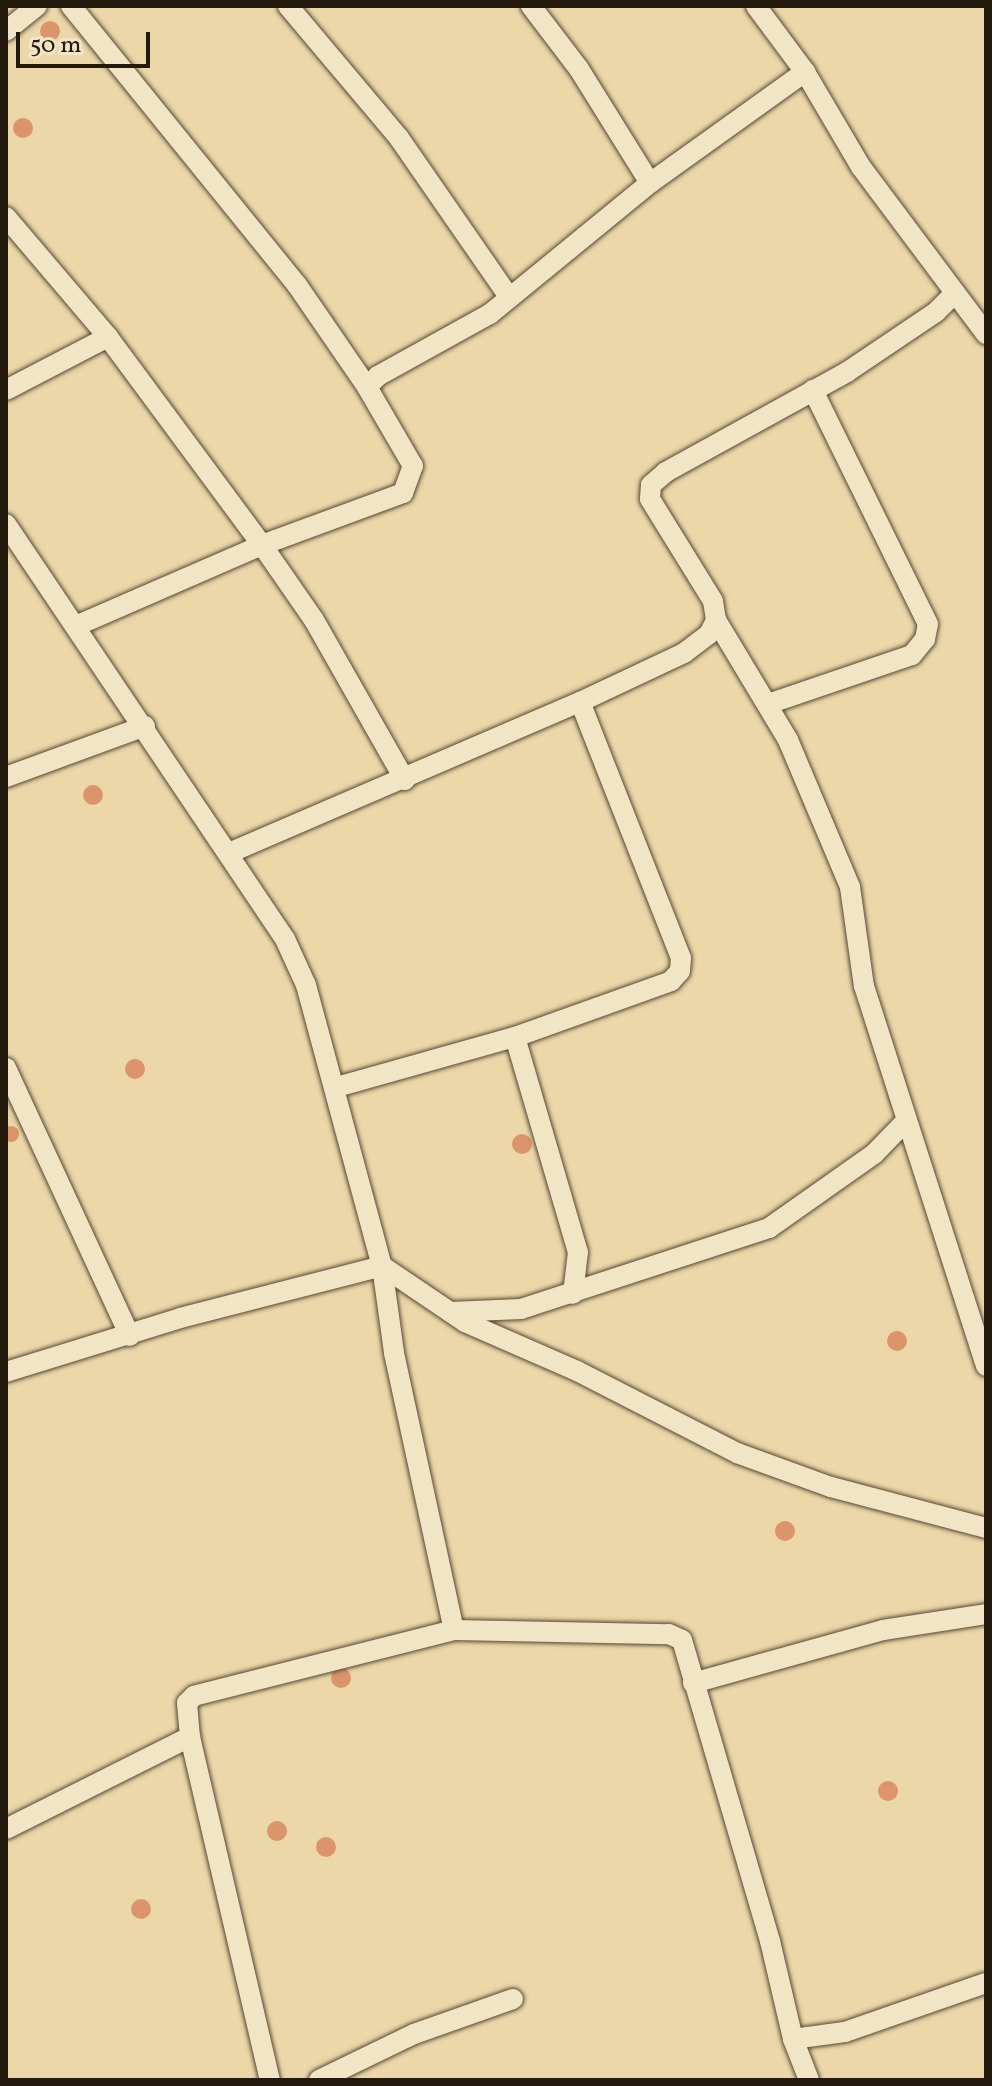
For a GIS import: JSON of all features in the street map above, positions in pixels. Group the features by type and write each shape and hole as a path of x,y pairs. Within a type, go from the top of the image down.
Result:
{"street":[{"path":"6,31 37,6"},
{"path":"71,6 297,285 367,387 413,466 403,493 262,545 78,625"},
{"path":"288,6 408,149 509,297"},
{"path":"531,6 592,90 650,183"},
{"path":"756,6 805,72 861,167 986,334"},
{"path":"367,387 378,376 490,314 650,183 805,72"},
{"path":"9,228 108,337 262,545 314,620 405,780"},
{"path":"955,293 936,312 813,390 666,472 651,485 650,499 713,601 716,620 768,704 850,887 864,986 986,1366"},
{"path":"6,390 108,337"},
{"path":"768,704 912,655 925,639 928,624 813,390"},
{"path":"6,524 78,625 285,939 306,985 337,1087 382,1266 394,1353 454,1630"},
{"path":"229,853 405,780 684,653 709,634 716,620"},
{"path":"337,1087 515,1037 671,981 680,971 681,958 580,702"},
{"path":"6,777 145,726"},
{"path":"515,1037 578,1252 573,1294"},
{"path":"6,1068 130,1336"},
{"path":"450,1312 521,1309 769,1228 874,1154 906,1121"},
{"path":"6,1372 382,1266 450,1312 737,1453 831,1487 986,1528"},
{"path":"693,1683 868,1633 986,1614"},
{"path":"270,2080 190,1737 187,1703 194,1696 454,1630 669,1634 682,1640 770,1941 793,2039 809,2080"},
{"path":"6,1829 190,1737"},
{"path":"793,2039 845,2032 986,1983"},
{"path":"319,2080 414,2034 513,1999"}],"building":[{"path":"50,21 57,24 60,31 57,38 50,41 43,38 40,31 43,24"},
{"path":"23,118 30,121 33,128 30,135 23,138 16,135 13,128 16,121"},
{"path":"93,785 100,788 103,795 100,802 93,805 86,802 83,795 86,788"},
{"path":"135,1059 142,1062 145,1069 142,1076 135,1079 128,1076 125,1069 128,1062"},
{"path":"11,1126 19,1134 11,1142 3,1134"},
{"path":"522,1134 529,1137 532,1144 529,1151 522,1154 515,1151 512,1144 515,1137"},
{"path":"897,1331 904,1334 907,1341 904,1348 897,1351 890,1348 887,1341 890,1334"},
{"path":"785,1521 792,1524 795,1531 792,1538 785,1541 778,1538 775,1531 778,1524"},
{"path":"341,1668 348,1671 351,1678 348,1685 341,1688 334,1685 331,1678 334,1671"},
{"path":"888,1781 895,1784 898,1791 895,1798 888,1801 881,1798 878,1791 881,1784"},
{"path":"277,1821 284,1824 287,1831 284,1838 277,1841 270,1838 267,1831 270,1824"},
{"path":"326,1837 333,1840 336,1847 333,1854 326,1857 319,1854 316,1847 319,1840"},
{"path":"141,1899 148,1902 151,1909 148,1916 141,1919 134,1916 131,1909 134,1902"}]}
